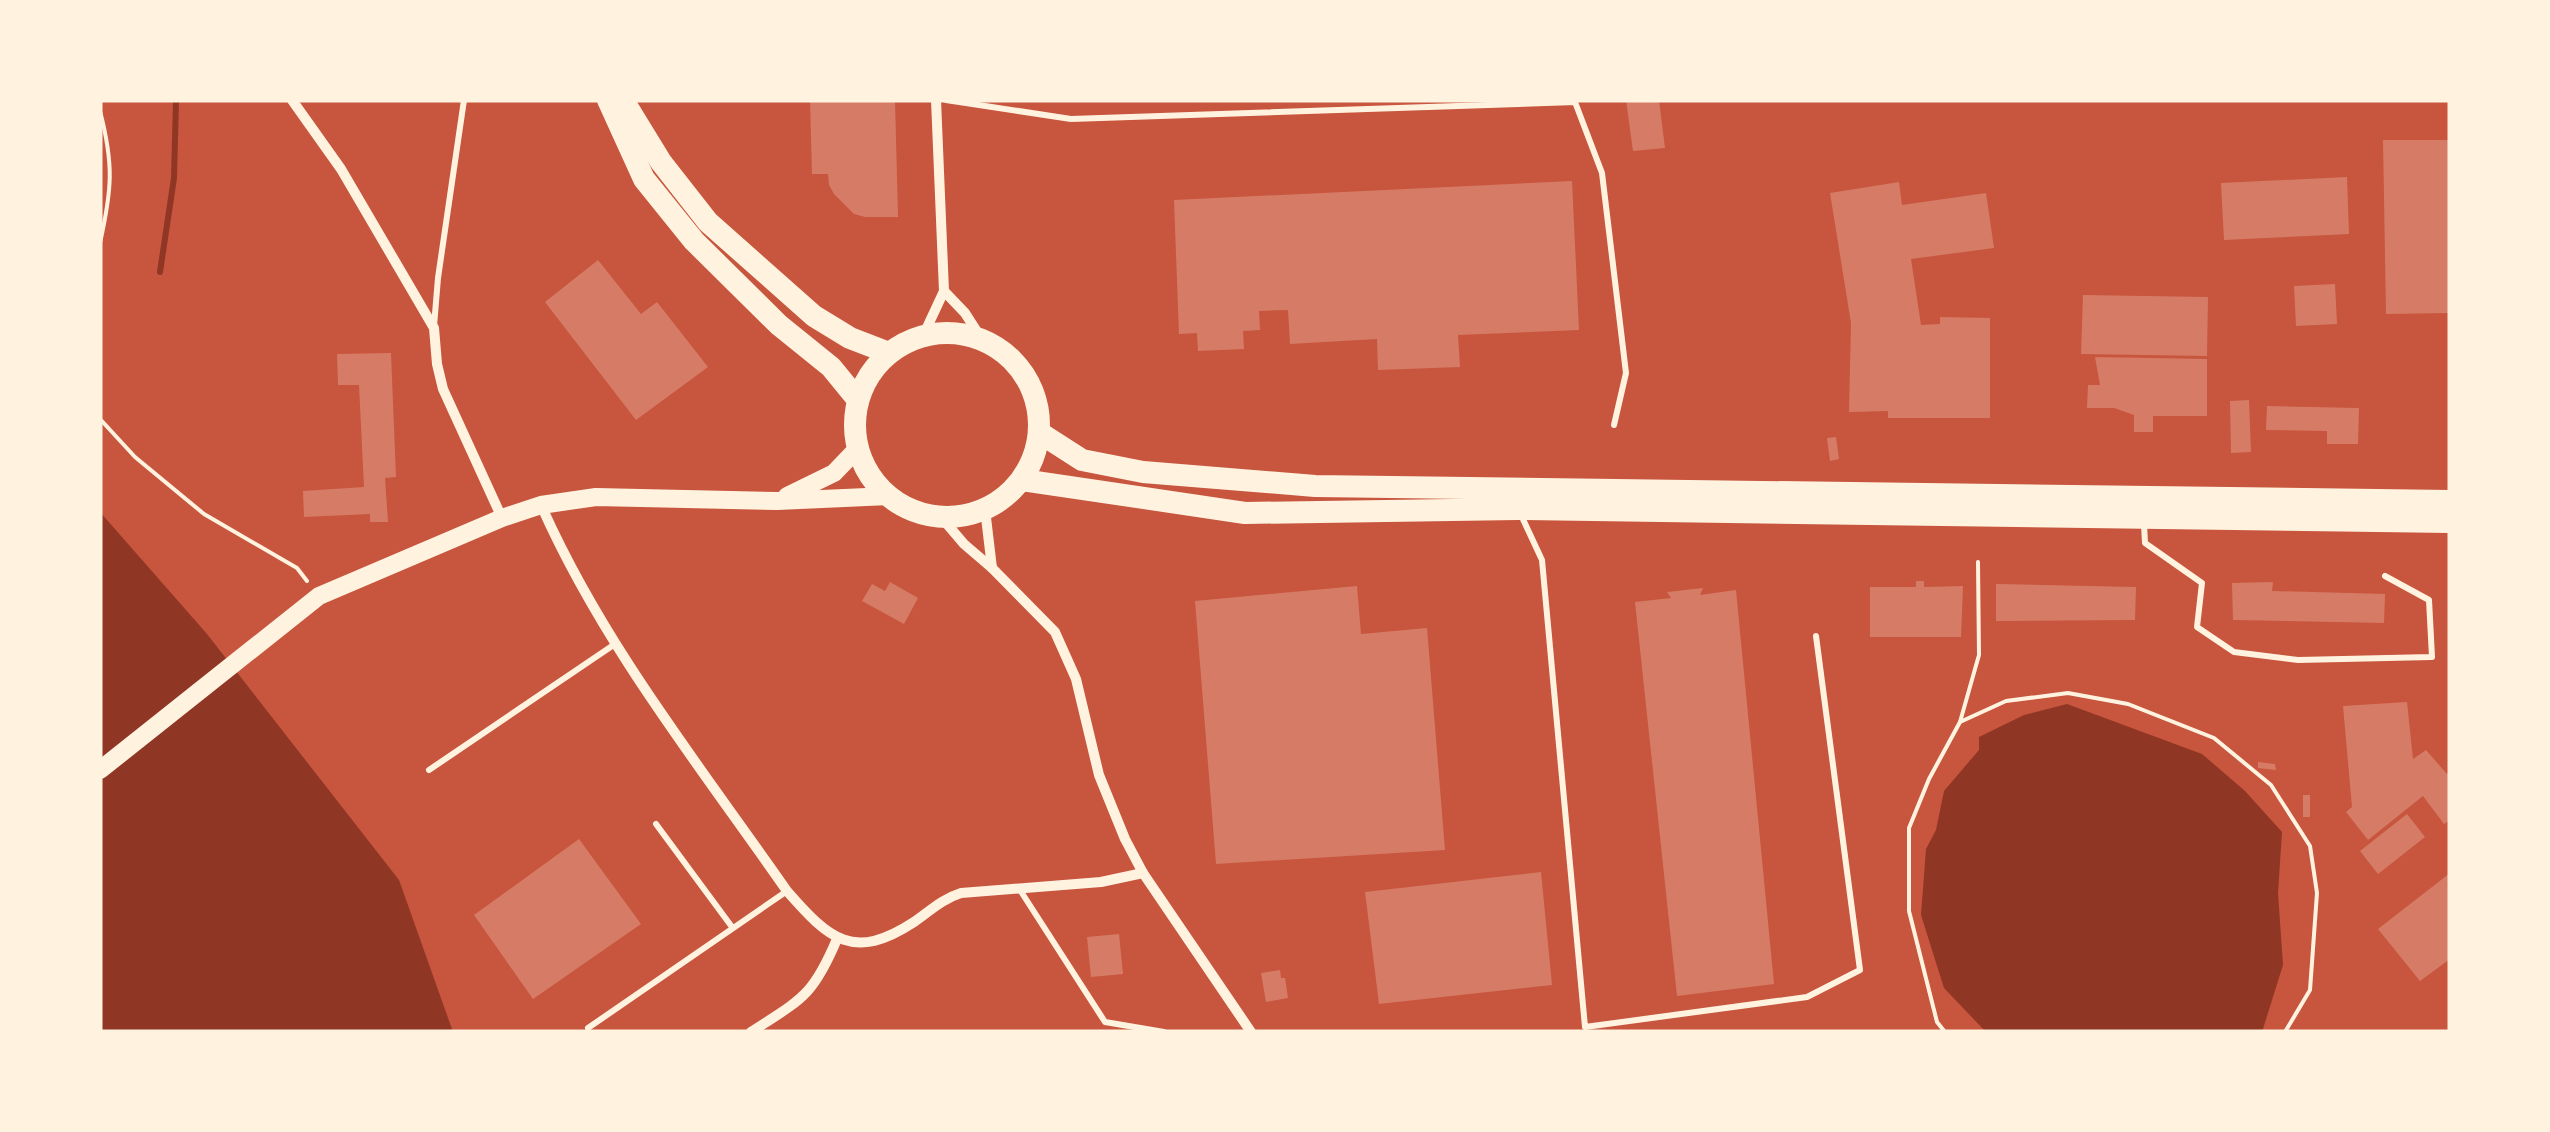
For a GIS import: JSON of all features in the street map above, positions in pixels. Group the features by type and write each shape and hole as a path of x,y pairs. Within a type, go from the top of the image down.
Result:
{"main road":[{"path":"608,100 644,180 694,241 780,325 831,367 858,400"},
{"path":"623,100 661,162 708,222 814,316 850,338 889,353"},
{"path":"948,332 981,338 1010,356 1030,383 1040,416 1040,433 1031,466 1004,498 985,509 941,517 910,510 873,480 858,448 858,400 865,382 889,353 923,336 948,332"},
{"path":"1040,433 1082,460 1170,476 1315,486 1518,498 2144,509 2450,522"},
{"path":"1022,480 1246,512 1518,498"},
{"path":"2144,509 2450,502"}],"street":[{"path":"292,100 341,170 434,328 443,388 502,518"},
{"path":"923,336 944,291 936,100"},
{"path":"944,291 981,338"},
{"path":"777,500 834,472 858,448"},
{"path":"100,770 318,596 502,518 541,505 596,498 777,500 889,496"},
{"path":"541,505 564,558 615,644 787,891 818,927 850,942 884,940 945,898 961,892 1100,882 1143,873"},
{"path":"985,509 992,568"},
{"path":"941,517 1055,632 1076,679 1105,791 1143,873 1251,1032"},
{"path":"751,1032 814,987 837,938"}],"lane":[{"path":"434,328 464,100"},
{"path":"946,100 1070,120 1575,102 1602,173 1626,372 1614,424"},
{"path":"1518,498 1542,560 1583,1030 1808,997 1860,970 1816,636"},
{"path":"2144,509 2145,543 2202,582 2197,626 2234,652 2298,660 2432,656 2429,600 2385,576"},
{"path":"429,770 615,644"},
{"path":"656,824 732,926"},
{"path":"1019,889 1104,1022 1164,1032"},
{"path":"588,1028 787,891"}],"path":[{"path":"100,111 112,160 100,243"},
{"path":"100,419 135,457 204,514 296,568 318,596"},
{"path":"1945,1032 1937,1022 1908,911 1909,828 1929,779 1960,722 1979,655 1978,562"},
{"path":"1960,722 2006,701 2068,693 2128,704 2214,738 2271,785 2310,846 2317,892 2310,990 2285,1032"}],"shaded area":[{"path":"100,512 207,634 399,880 453,1032 100,1032"},
{"path":"2067,704 2202,754 2245,791 2282,832 2278,893 2283,965 2262,1032 1986,1032 1944,988 1921,915 1926,849 1936,830 1944,791 1979,750 1979,737 2024,715"}],"building":[{"path":"810,100 895,100 898,217 854,214 834,194 828,174 812,174"},
{"path":"1626,100 1659,100 1665,148 1633,151"},
{"path":"2383,140 2449,140 2450,313 2386,314"},
{"path":"2347,177 2349,234 2224,240 2221,183"},
{"path":"1572,181 1579,330 1458,335 1460,367 1378,370 1377,339 1290,344 1288,310 1259,311 1260,330 1243,331 1244,349 1198,351 1197,333 1179,334 1174,200"},
{"path":"1899,182 1902,205 1986,193 1994,248 1911,259 1921,325 1940,324 1940,317 1990,318 1990,418 1888,418 1888,411 1849,412 1851,323 1830,193"},
{"path":"598,260 641,314 657,302 708,367 636,420 545,302"},
{"path":"2335,284 2337,324 2296,326 2294,286"},
{"path":"2083,295 2208,297 2207,356 2081,354"},
{"path":"391,353 396,477 385,478 388,522 370,522 370,514 304,517 303,491 364,487 359,385 338,385 337,354"},
{"path":"2095,357 2207,359 2207,416 2153,416 2153,432 2134,432 2134,415 2114,408 2087,408 2088,385 2100,385"},
{"path":"2249,400 2251,452 2231,453 2230,401"},
{"path":"2267,406 2359,408 2358,444 2327,444 2327,431 2266,430"},
{"path":"1836,437 1839,459 1830,461 1827,438"},
{"path":"1916,581 1924,581 1924,587 1963,586 1961,637 1870,637 1870,587 1916,587"},
{"path":"890,582 918,598 904,624 862,601 872,584 885,591"},
{"path":"2273,582 2272,591 2385,594 2384,623 2233,620 2232,583"},
{"path":"1996,584 2136,587 2135,620 1996,621"},
{"path":"1357,586 1361,634 1427,628 1445,850 1216,864 1195,601"},
{"path":"1703,588 1700,595 1736,590 1774,984 1677,996 1635,602 1671,598 1667,592"},
{"path":"2407,702 2413,759 2426,750 2450,773 2450,820 2444,824 2423,796 2368,840 2346,812 2352,807 2343,706"},
{"path":"2258,762 2275,764 2276,770 2258,768"},
{"path":"2303,795 2310,795 2310,817 2303,817"},
{"path":"2407,814 2425,837 2378,874 2360,851"},
{"path":"579,839 641,924 533,999 474,915"},
{"path":"1541,872 1552,985 1379,1004 1365,892"},
{"path":"2450,873 2450,959 2420,981 2378,929"},
{"path":"1119,934 1123,974 1091,977 1087,937"},
{"path":"1280,970 1288,998 1266,1002 1261,973"}],"waterway":[{"path":"160,272 174,178 176,100"}]}
